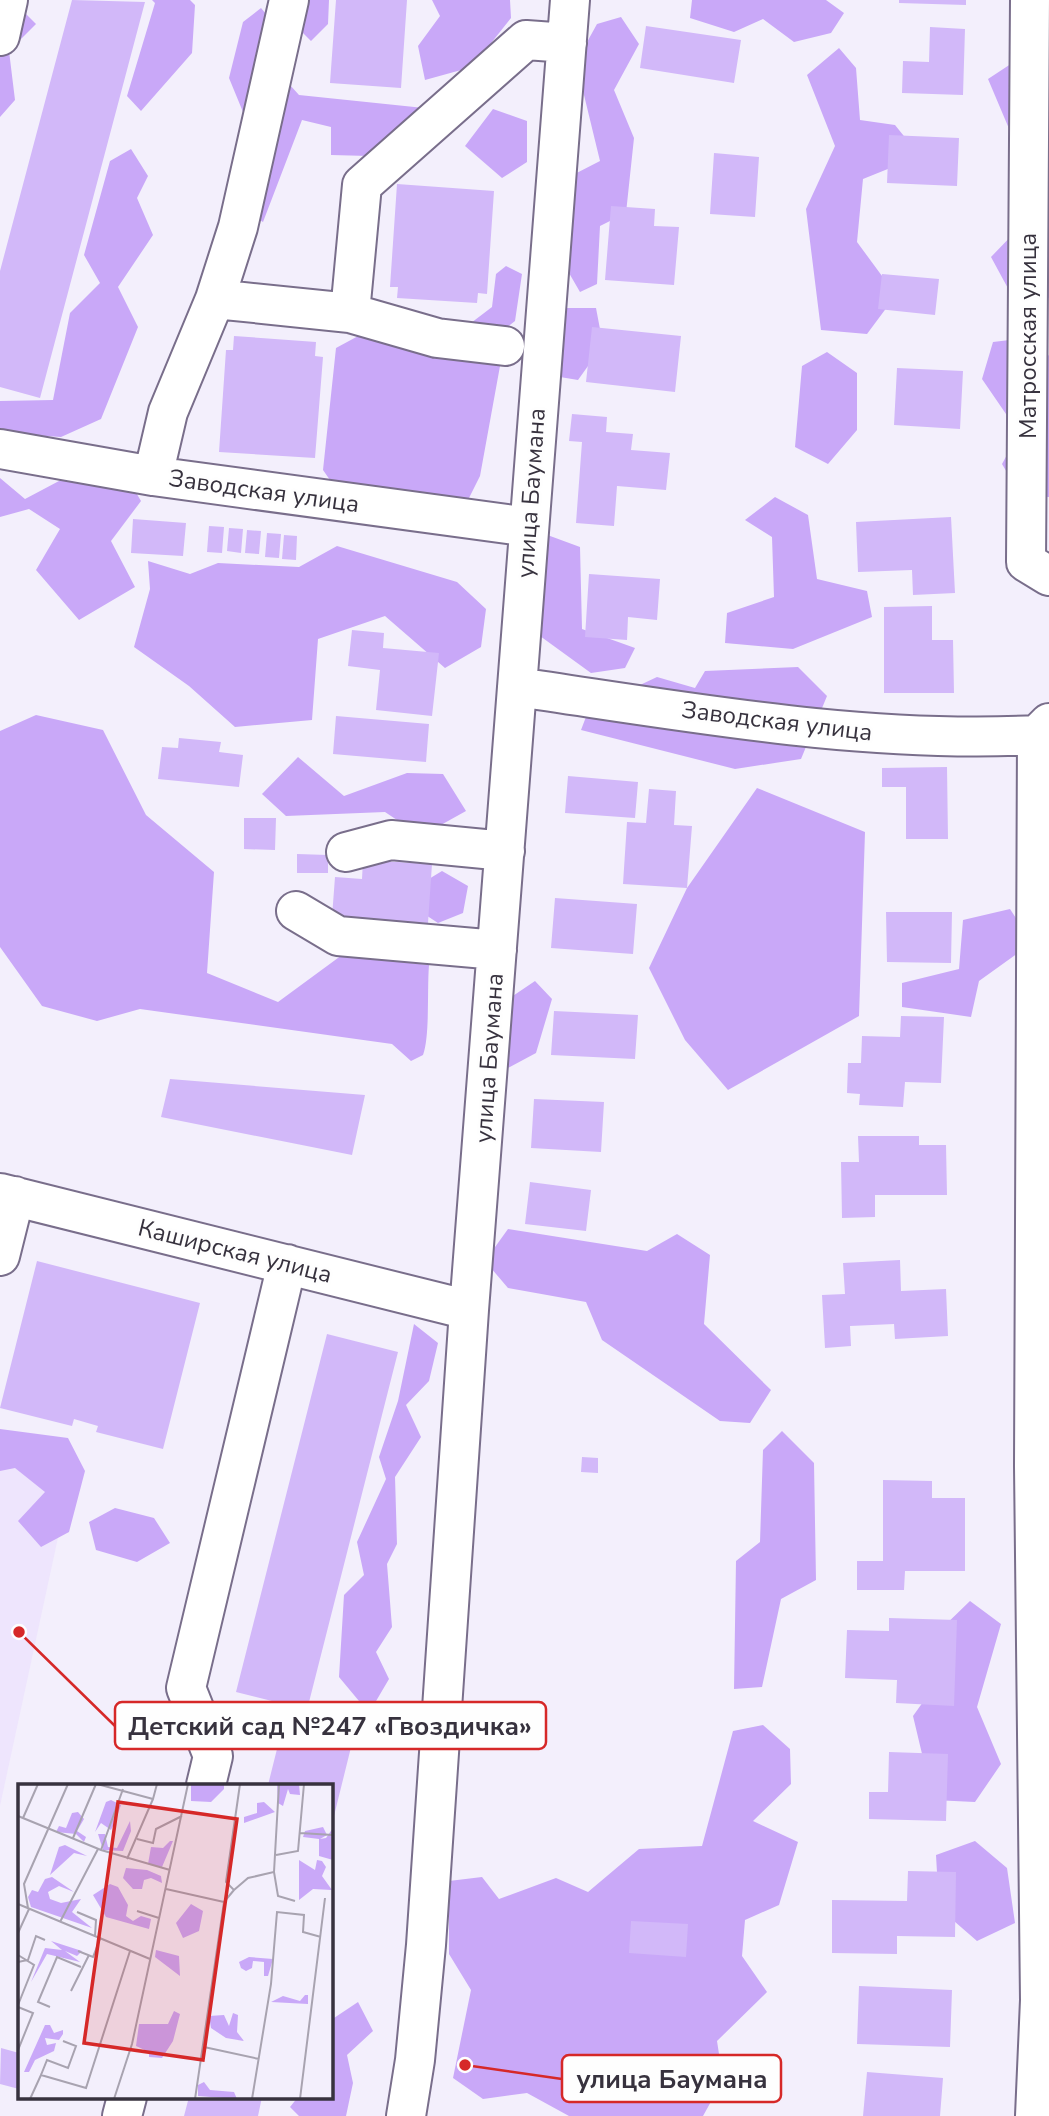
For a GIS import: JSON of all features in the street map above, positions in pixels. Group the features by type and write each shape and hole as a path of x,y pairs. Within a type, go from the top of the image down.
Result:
{"street":[{"path":"0,36 8,0"},
{"path":"152,476 168,412 215,299 238,227 289,0"},
{"name":"улица Баумана","path":"406,2116 415,2060 426,1945 470,1310 570,0"},
{"name":"Матросская улица","path":"1030,0 1026,562 1049,576"},
{"path":"350,313 362,185 526,40 567,43"},
{"path":"215,299 350,313 437,338 505,346"},
{"name":"Заводская улица","path":"0,449 152,476 528,527"},
{"name":"Заводская улица","path":"517,687 831,732 994,737 1043,729"},
{"path":"1035,2116 1044,2000 1034,1466 1043,729"},
{"path":"346,852 391,840 505,851"},
{"path":"296,911 338,936 497,950"},
{"path":"0,1256 7,1194"},
{"name":"Каширская улица","path":"7,1194 470,1310"},
{"path":"206,1784 213,1756 186,1688 286,1264"},
{"path":"122,2116 127,2098"}],"shaded area":[{"path":"152,0 190,0 195,5 192,53 141,111 127,96 155,3"},
{"path":"300,0 329,0 328,24 311,41 296,26"},
{"path":"432,0 510,0 511,18 472,67 425,80 418,46 440,16"},
{"path":"692,0 826,0 844,13 831,33 794,42 763,19 734,32 690,18"},
{"path":"19,7 36,24 9,51 15,100 0,117 0,8"},
{"path":"261,8 277,27 271,64 299,95 424,108 369,156 331,155 331,127 302,120 263,222 248,213 250,129 229,78 243,22"},
{"path":"621,17 639,44 614,90 634,138 626,213 600,226 597,284 580,292 558,254 563,180 600,161 576,62 597,24"},
{"path":"1038,46 1049,58 1049,125 1010,131 988,79"},
{"path":"839,48 856,68 860,120 895,125 920,156 863,179 857,242 896,295 867,334 821,330 806,209 835,146 807,75"},
{"path":"493,109 527,121 527,162 502,178 465,146"},
{"path":"131,149 148,176 137,198 153,235 118,287 138,327 101,419 61,437 0,433 0,401 53,400 70,313 100,283 84,255 110,161"},
{"path":"1021,226 1049,239 1049,298 1017,305 991,257"},
{"path":"506,266 522,274 515,321 493,338 500,366 480,476 463,510 339,493 323,470 336,348 373,328 442,345 492,307 496,274"},
{"path":"556,308 596,308 603,345 578,380 554,376"},
{"path":"1034,337 1049,356 1049,497 1021,496 1002,464 1019,433 982,379 993,342"},
{"path":"827,352 857,373 857,430 828,464 795,447 802,366"},
{"path":"76,472 128,479 141,501 111,541 135,587 79,620 36,570 60,529 29,509 0,517 0,478 25,499"},
{"path":"775,497 808,515 817,579 867,591 872,617 793,649 725,643 727,613 774,597 772,537 745,520"},
{"path":"542,533 580,547 582,629 635,648 625,668 591,673 540,636"},
{"path":"337,546 457,582 486,609 481,647 445,668 385,616 318,639 312,720 235,727 189,686 134,647 150,589 148,561 190,574 218,563 299,567"},
{"path":"798,667 827,696 801,759 735,769 581,730 589,709 657,677 695,688 705,671"},
{"path":"36,715 103,730 146,815 214,872 207,973 278,1002 342,955 429,965 423,1055 411,1061 392,1044 140,1009 97,1021 42,1006 0,947 0,731"},
{"path":"298,757 344,796 407,773 443,774 466,811 421,836 385,812 286,816 262,794"},
{"path":"757,788 865,832 859,1016 728,1090 685,1040 649,968 687,888"},
{"path":"442,871 468,886 463,913 438,923 412,906 414,888"},
{"path":"1010,909 1032,943 979,981 971,1017 902,1007 902,983 959,969 963,920"},
{"path":"535,981 552,999 536,1053 506,1069 482,1017"},
{"path":"508,1229 647,1251 677,1234 710,1255 704,1324 771,1390 750,1423 720,1421 602,1340 586,1302 508,1288 485,1261"},
{"path":"414,1324 438,1343 429,1381 406,1405 421,1437 395,1477 397,1544 387,1564 392,1627 376,1652 389,1679 369,1713 339,1677 344,1595 364,1575 357,1542 386,1479 379,1457 398,1401"},
{"path":"0,1429 68,1438 85,1471 69,1532 41,1547 18,1521 45,1492 15,1468 0,1471"},
{"path":"782,1431 814,1463 816,1580 781,1599 762,1687 734,1689 736,1561 760,1542 763,1450"},
{"path":"0,1442 75,1459 0,1806"},
{"path":"115,1508 154,1518 170,1543 137,1562 96,1550 89,1522"},
{"path":"970,1601 1001,1624 977,1707 1001,1764 975,1802 933,1800 913,1716 943,1674 939,1631"},
{"path":"763,1725 790,1749 791,1784 753,1821 798,1842 779,1905 745,1920 742,1956 767,1992 717,2041 723,2080 703,2116 569,2116 527,2093 483,2099 453,2078 471,1990 449,1954 449,1881 482,1877 499,1899 556,1878 588,1892 639,1849 702,1846 733,1731"},
{"path":"975,1841 1007,1868 1015,1923 977,1941 939,1908 936,1855"},
{"path":"358,2002 373,2031 347,2055 353,2083 346,2116 299,2116 290,2107 297,2098 332,2098 332,2019"}],"building":[{"path":"72,0 145,2 40,398 0,387 0,271"},
{"path":"336,0 407,0 401,88 330,83"},
{"path":"899,0 966,0 966,5 899,3"},
{"path":"646,26 741,40 734,83 640,68"},
{"path":"930,27 965,29 963,95 902,93 903,61 929,62"},
{"path":"889,135 959,138 957,186 887,183"},
{"path":"714,153 759,157 755,217 710,214"},
{"path":"397,184 494,191 487,294 478,293 477,303 397,298 398,287 390,287"},
{"path":"611,206 655,209 654,226 679,227 674,285 605,280"},
{"path":"882,274 939,279 935,315 878,309"},
{"path":"592,327 681,336 675,392 586,382"},
{"path":"234,336 316,342 315,356 323,357 315,458 219,452 226,350 233,350"},
{"path":"897,368 963,371 960,429 894,425"},
{"path":"572,414 607,417 606,432 633,434 631,450 670,453 666,490 617,486 614,526 576,523 582,442 569,441"},
{"path":"951,517 955,593 913,595 912,570 858,572 856,522"},
{"path":"133,519 186,523 183,556 131,553"},
{"path":"209,526 224,527 222,553 207,552"},
{"path":"229,528 243,529 241,553 227,551"},
{"path":"247,530 261,531 259,554 245,553"},
{"path":"267,533 281,534 279,558 265,557"},
{"path":"284,535 297,536 296,560 282,559"},
{"path":"589,574 660,579 657,620 628,617 627,640 585,637"},
{"path":"932,606 932,640 953,640 954,693 884,693 884,607"},
{"path":"352,630 384,633 383,648 439,653 432,716 376,710 380,670 348,666"},
{"path":"336,716 429,724 426,762 333,754"},
{"path":"179,738 221,742 219,752 243,755 239,787 158,779 162,747 178,748"},
{"path":"947,767 948,839 906,839 906,787 882,787 882,768"},
{"path":"568,776 638,782 635,818 565,813"},
{"path":"649,789 676,791 674,825 692,826 687,888 623,884 627,822 646,823"},
{"path":"244,818 276,818 275,850 244,849"},
{"path":"297,854 328,855 328,873 297,873"},
{"path":"363,860 432,864 428,923 332,917 335,877 362,879"},
{"path":"555,898 637,904 633,954 551,948"},
{"path":"886,912 952,912 951,963 887,962"},
{"path":"554,1011 638,1015 635,1059 551,1055"},
{"path":"901,1016 944,1017 941,1083 905,1082 903,1107 859,1105 860,1094 847,1093 848,1063 861,1063 862,1036 900,1037"},
{"path":"170,1079 365,1095 352,1155 161,1117"},
{"path":"534,1099 604,1102 601,1152 531,1148"},
{"path":"858,1136 919,1136 919,1145 946,1145 947,1195 875,1195 875,1217 842,1218 841,1162 859,1162"},
{"path":"530,1182 591,1190 586,1231 525,1224"},
{"path":"900,1260 901,1291 946,1289 948,1336 895,1339 894,1324 850,1326 851,1346 825,1348 822,1295 845,1294 843,1263"},
{"path":"37,1261 200,1303 163,1449 96,1432 98,1426 74,1419 72,1426 0,1408"},
{"path":"327,1334 398,1352 307,1710 357,1723 332,1824 332,1784 268,1784 288,1705 236,1692"},
{"path":"582,1457 598,1458 598,1473 581,1472"},
{"path":"883,1480 932,1481 932,1498 965,1498 965,1571 905,1571 904,1590 857,1590 857,1561 883,1561"},
{"path":"889,1618 957,1620 954,1706 896,1703 897,1680 845,1678 847,1630 889,1631"},
{"path":"889,1752 948,1754 946,1821 869,1819 869,1792 888,1792"},
{"path":"908,1871 956,1872 955,1937 897,1936 897,1954 832,1953 832,1900 907,1901"},
{"path":"631,1921 688,1924 686,1957 629,1953"},
{"path":"859,1986 952,1990 950,2047 857,2044"},
{"path":"1,2048 18,2053 18,2089 0,2084"},
{"path":"867,2072 943,2078 940,2116 863,2116"},
{"path":"189,2098 262,2098 258,2116 184,2116"}],"place":[{"name":"Детский сад №247 «Гвоздичка»","path":"19,1632"},
{"name":"улица Баумана","path":"465,2065"}]}
